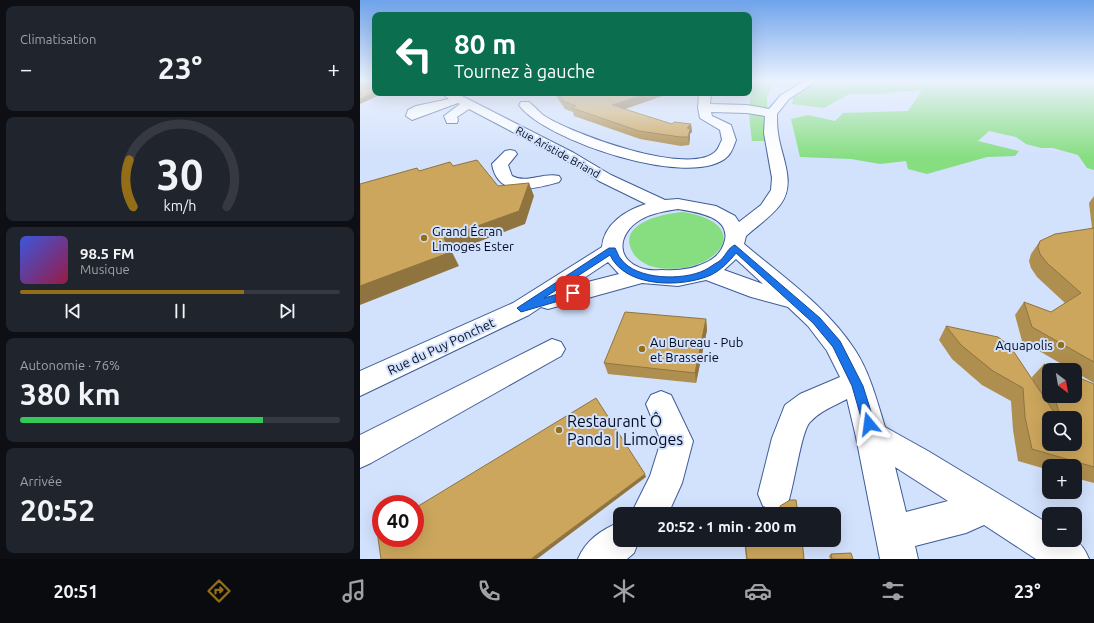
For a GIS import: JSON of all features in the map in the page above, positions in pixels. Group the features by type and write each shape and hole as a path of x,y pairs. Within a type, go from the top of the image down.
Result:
{"street":[{"path":"452,120 450,116 460,106"},
{"name":"Rue Aristide Briand","path":"472,106 569,156 605,178 662,206"},
{"path":"529,106 539,118 577,136 621,153 656,162 682,164 708,161 722,154 729,140 726,128 706,118 704,108 774,111"},
{"path":"778,106 774,111 771,133 780,178 779,190 771,205 758,215 736,241 725,261 707,272 686,279 663,280 641,276 627,269 617,260 612,250 613,238 619,227 630,218 645,210 662,206 694,205 709,209 722,215 732,224 736,241 817,320 836,344 858,386 872,437 896,546 986,506"},
{"path":"514,184 504,179 500,172 500,164 506,150 530,136"},
{"name":"Rue Aristide Briand","path":"605,178 630,218"},
{"path":"497,189 514,184 525,184 553,179"},
{"path":"722,215 758,215"},
{"name":"Rue du Puy Ponchet","path":"360,384 521,308 612,250"},
{"path":"707,272 759,291 796,301"},
{"name":"Rue du Puy Ponchet","path":"521,308 586,289 641,276"},
{"path":"360,452 552,349"},
{"path":"775,494 788,438 796,415 810,403 845,387 858,386"},
{"path":"653,507 665,483 677,441 660,404"},
{"path":"872,437 917,462 1070,559"},
{"path":"597,559 613,546"}],"green space":[{"path":"750,106 767,106 768,141 752,141"},
{"path":"809,106 827,106 824,108"},
{"path":"911,106 1094,106 1094,170 1087,168 1078,155 1053,148 1041,148 1026,144 1016,137 989,131 978,141 1019,151 1015,156 987,157 927,174 908,169 906,161 880,164 851,159 800,157 791,119 808,115 835,121 843,113 908,111"},
{"path":"683,212 707,219 720,228 724,239 719,250 708,259 692,266 672,269 650,266 635,256 629,241 631,233 637,227 645,221 655,217"}],"building":[{"path":"576,106 615,106 672,124 674,122 691,124 687,128 690,129 688,137 680,137 639,131 572,108"},
{"name":"Grand Écran Limoges Ester","path":"477,160 498,186 529,183 519,211 444,238 451,252 360,286 360,184 417,168 419,171 450,162 453,166"},
{"path":"1094,228 1094,362 1032,327 1024,302 1051,312 1081,293 1047,263 1040,254 1038,247 1040,241 1055,234"},
{"path":"625,312 706,319 695,373 604,363"},
{"path":"946,326 998,337 1010,346 1042,394 1042,403 1048,403 1053,411 1042,411 1042,451 1082,451 1082,411 1059,411 1056,403 1082,403 1082,379 1094,384 1094,467 1082,464 1082,459 1066,459 1032,449 1025,417 1023,388 993,371 961,345"},
{"path":"596,398 645,474 531,559 381,559 379,547 424,547 424,503"},
{"path":"790,500 796,500 797,507 780,506"},
{"path":"746,547 803,547 804,559 747,559"},
{"path":"851,553 853,559 832,559 831,554"}],"place":[{"name":"Grand Écran Limoges Ester","path":"424,238"},
{"name":"Aquapolis","path":"1061,345"},
{"name":"Au Bureau - Pub et Brasserie","path":"642,349"},
{"name":"Restaurant Ô Panda | Limoges","path":"559,430"}],"route":[{"path":"573,293 521,308 612,250 617,260 627,269 641,276 663,280 686,279 707,272 725,261 735,248 755,263 817,320 836,344 846,359 858,386 869,424"}]}
